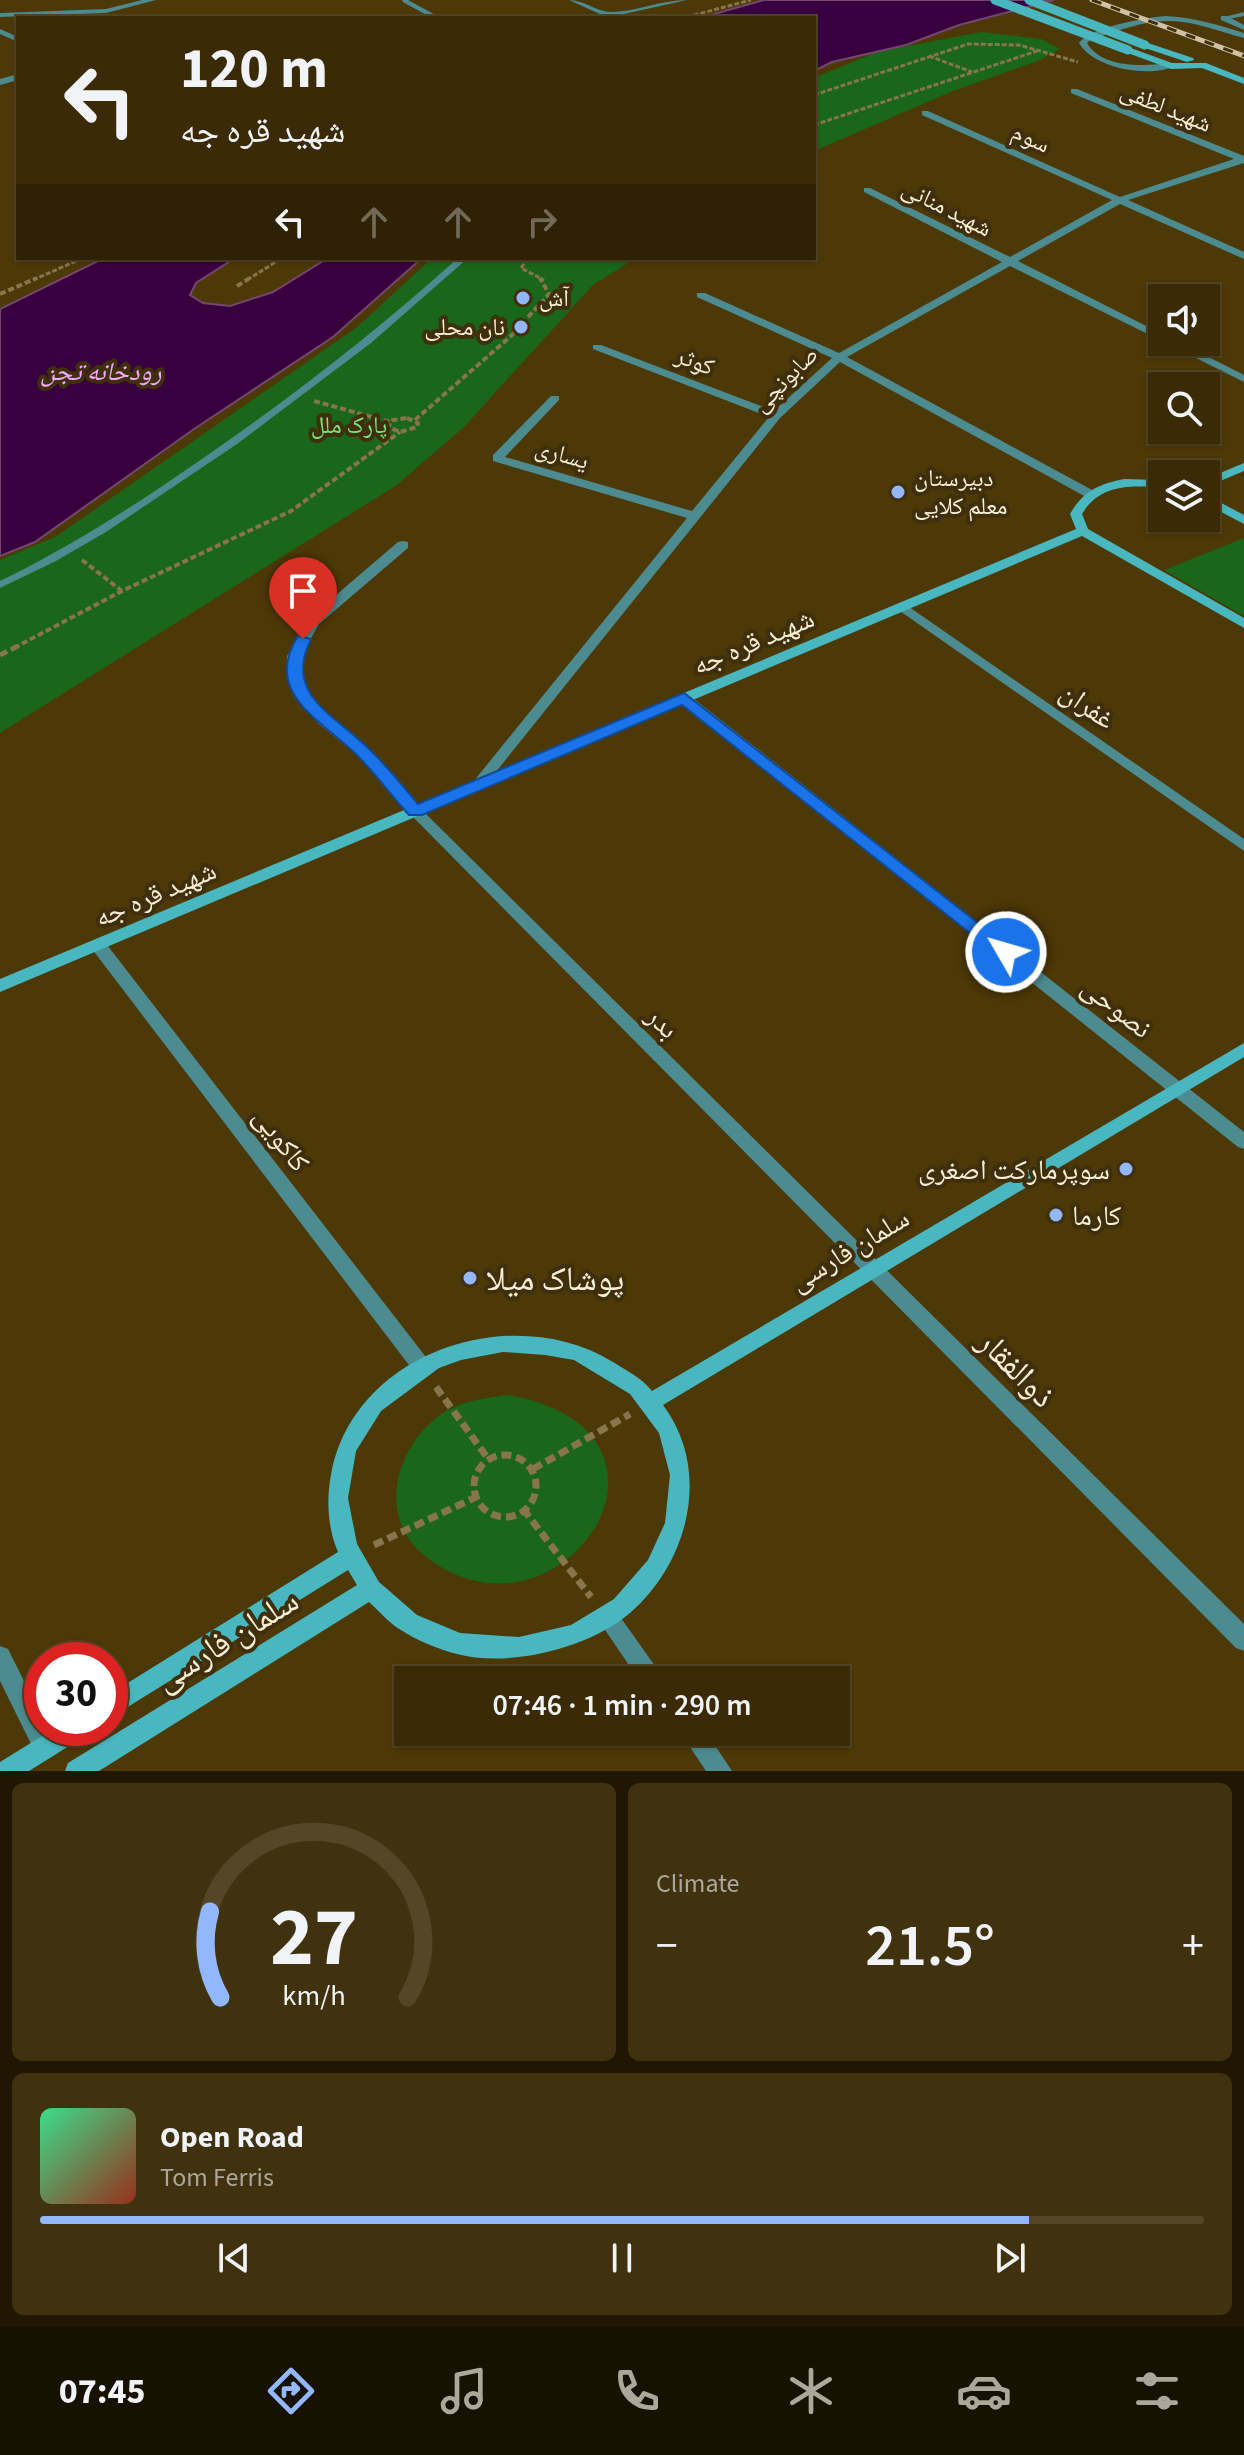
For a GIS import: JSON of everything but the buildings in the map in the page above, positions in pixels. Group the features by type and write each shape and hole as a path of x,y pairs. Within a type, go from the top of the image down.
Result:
{"street":[{"path":"24,15 40,0"},
{"path":"0,15 106,11 152,0"},
{"path":"573,0 609,15"},
{"path":"604,16 683,0"},
{"path":"995,0 1171,66"},
{"path":"1029,0 1244,81"},
{"path":"1224,18 1244,14"},
{"path":"1203,65 1114,63 1090,54 1083,43 1087,38 1162,16 1200,21 1244,36"},
{"name":"شهید لطفی","path":"1074,91 1243,159"},
{"name":"سوم","path":"925,113 1244,256"},
{"name":"صابونچی","path":"478,785 776,416 839,357 1120,200 1243,159"},
{"name":"شهید منانی","path":"867,190 1148,331"},
{"path":"701,295 839,357 1090,494"},
{"name":"کوثر","path":"597,347 776,416"},
{"path":"1198,356 1244,379"},
{"name":"یساری","path":"555,398 497,458 695,516"},
{"path":"1220,477 1244,467"},
{"path":"1148,483 1127,482 1100,488 1082,499 1076,514 1083,531 1244,624"},
{"path":"1220,507 1244,520"},
{"name":"شهید قره جه","path":"0,986 1083,531"},
{"name":"بدر","path":"403,545 313,622 294,656 294,674 303,697 324,721 360,750 415,811 874,1270"},
{"name":"غفران","path":"902,606 1244,846"},
{"name":"نصوحی","path":"684,698 1244,1142"},
{"name":"کاکویی","path":"98,945 422,1367"},
{"name":"سلمان فارسی","path":"651,1402 1244,1049"},
{"name":"ذوالفقار","path":"874,1270 1244,1640"},
{"path":"545,1345 585,1356 621,1376 651,1402 672,1436 681,1474 681,1513 667,1553 643,1589 608,1618 566,1638 518,1648 470,1646 425,1632 387,1608 370,1589 341,1539 336,1499 343,1459 369,1412 387,1392 422,1367 461,1351 489,1346 545,1345"},
{"name":"سلمان فارسی","path":"128,1696 350,1557"},
{"name":"سلمان فارسی","path":"77,1771 370,1589"},
{"path":"608,1618 643,1666"},
{"path":"0,1657 45,1748"},
{"path":"7,1771 48,1746"},
{"path":"702,1746 720,1771"}],"lane":[{"path":"405,1 433,16"},
{"path":"1224,18 1244,28"},
{"path":"0,585 71,551 298,397 411,307 461,260"}],"path":[{"path":"691,16 751,0"},
{"path":"816,94 928,56 984,43 1019,45 1079,63"},
{"path":"816,124 1038,51"},
{"path":"928,56 973,72"},
{"path":"0,294 78,260"},
{"path":"237,286 279,260"},
{"path":"298,397 390,422 402,418 415,420 511,336 549,294 544,280 521,268 527,260"},
{"path":"0,655 122,591 291,511 400,432 417,427 415,420"},
{"path":"390,422 389,429 400,432"},
{"path":"71,551 122,591"},
{"path":"422,1367 489,1460"},
{"path":"533,1469 651,1402"},
{"path":"516,1457 533,1469 538,1487 536,1497 523,1509 498,1515 488,1512 474,1498 472,1479 489,1460 516,1457"},
{"path":"350,1557 474,1498"},
{"path":"523,1509 608,1618"}],"green space":[{"path":"981,32 1041,39 1060,49 1038,61 953,91 816,150 816,77 877,52"},
{"name":"پارک ملل","path":"430,260 633,260 593,285 464,427 397,485 0,733 0,560 55,537 356,328"},
{"path":"1244,538 1244,616 1164,570"},
{"path":"509,1395 570,1417 601,1451 608,1491 594,1530 564,1562 522,1581 474,1581 424,1555 409,1539 400,1521 396,1502 398,1482 412,1445 440,1415 464,1403"}],"water":[{"path":"764,0 1054,0 959,25 906,45 832,62 816,70 816,16 707,16"},
{"name":"رودخانه تجن","path":"100,260 232,260 196,283 190,295 203,303 230,306 273,292 325,260 420,260 333,337 194,429 35,542 0,556 0,309"}],"railway":[{"path":"1092,0 1244,56"}],"place":[{"name":"آش","path":"523,298"},
{"name":"نان محلی","path":"521,327"},
{"name":"دبیرستان معلم کلایی","path":"898,492"},
{"name":"سوپرمارکت اصغری","path":"1126,1169"},
{"name":"کارما","path":"1056,1215"},
{"name":"پوشاک میلا","path":"470,1278"}],"route":[{"path":"303,639 294,656 294,674 303,697 324,721 360,750 415,811 684,698 1006,952"}]}
